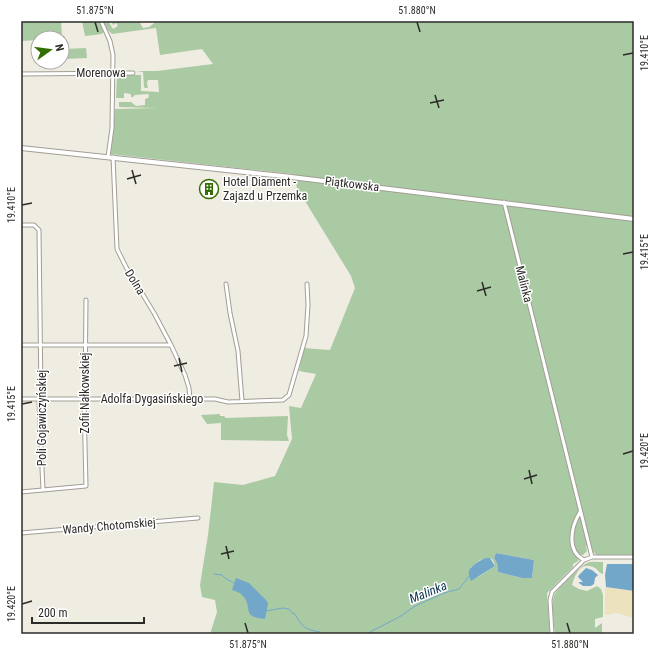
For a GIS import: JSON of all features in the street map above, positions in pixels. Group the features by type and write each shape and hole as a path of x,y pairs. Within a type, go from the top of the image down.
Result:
{"main road":[{"name":"Piątkowska","path":"21,148 283,176 634,219"}],"street":[{"name":"Dolna","path":"101,21 106,30 112,50 112,128 110,157 117,249 171,345 185,375 189,388 190,399"},
{"name":"Morenowa","path":"21,74 133,73"},
{"name":"Malinka","path":"504,202 592,557"},
{"name":"Poli Gojawiczyńskiej","path":"21,226 34,225 39,230 41,345 41,399 39,402 42,490"},
{"path":"226,284 238,351 242,401"},
{"name":"Adolfa Dygasińskiego","path":"21,399 215,399 228,402 283,400 289,395 306,336 308,305 307,284"},
{"name":"Zofii Nałkowskiej","path":"42,490 86,486 84,402 86,300"},
{"path":"21,345 171,345"},
{"path":"21,492 42,490"},
{"path":"580,512 572,535 573,549 577,557 584,560"},
{"name":"Wandy Chotomskiej","path":"21,533 198,518"},
{"path":"552,634 550,600 552,592 584,560 592,557 634,558"}],"green space":[{"path":"61,21 62,30 30,30 30,40 21,41 21,22"},
{"path":"82,21 99,21 104,31 102,34 85,36"},
{"path":"103,21 108,21 113,29 118,26 116,23 113,25 111,21 139,21 143,28 149,27 157,21 634,21 634,555 597,555 593,552 591,545 586,546 587,551 583,555 578,555 578,561 573,564 573,567 547,593 550,634 210,634 217,612 215,600 202,597 200,585 214,482 243,485 275,476 292,439 289,406 301,408 316,374 299,371 304,348 330,350 355,288 351,276 297,188 293,174 110,154 115,109 157,108 119,107 119,102 131,102 136,106 145,105 145,99 149,96 148,94 135,95 131,97 131,94 124,93 124,98 116,98 117,75 141,75 141,91 159,92 158,80 148,80 148,88 145,88 143,72 136,71 157,71 213,64 202,49 160,55 156,28 112,34","holes":["496,553 534,560 532,578 522,578 498,572 497,563 494,558","490,558 493,560 495,566 478,577 470,568 480,560"]},
{"path":"86,48 87,58 70,59 70,49"},
{"path":"220,414 220,416 224,416 226,418 288,416 287,435 289,441 221,440 221,423 207,424 201,415"},
{"path":"603,562 603,574 590,566 581,568 587,563"},
{"path":"579,570 572,585 587,591 597,586 601,589 603,595 603,617 595,619 595,628 602,623 602,634 555,634 553,604 556,593"}],"sand":[{"path":"605,587 634,591 634,618 616,613 605,615"}],"water":[{"path":"496,553 534,560 532,578 522,578 498,572 497,563 494,558"},
{"path":"486,558 490,558 495,566 471,581 469,573 470,569 476,563"},
{"path":"607,564 634,564 634,591 606,587 605,575"},
{"path":"586,568 592,570 598,575 595,578 594,584 591,586 583,586 579,583 583,582 578,577"},
{"path":"236,578 249,583 266,600 268,603 265,619 252,616 248,610 245,598 240,593 232,590"}],"waterway":[{"name":"Malinka","path":"214,574 222,575 234,583"},
{"name":"Malinka","path":"366,634 401,616 415,606 444,593 459,589 470,575"},
{"name":"Malinka","path":"266,611 283,608 289,609 305,627 320,632 321,634"}],"place":[{"name":"Hotel Diament - Zajazd u Przemka","path":"209,189"}]}
